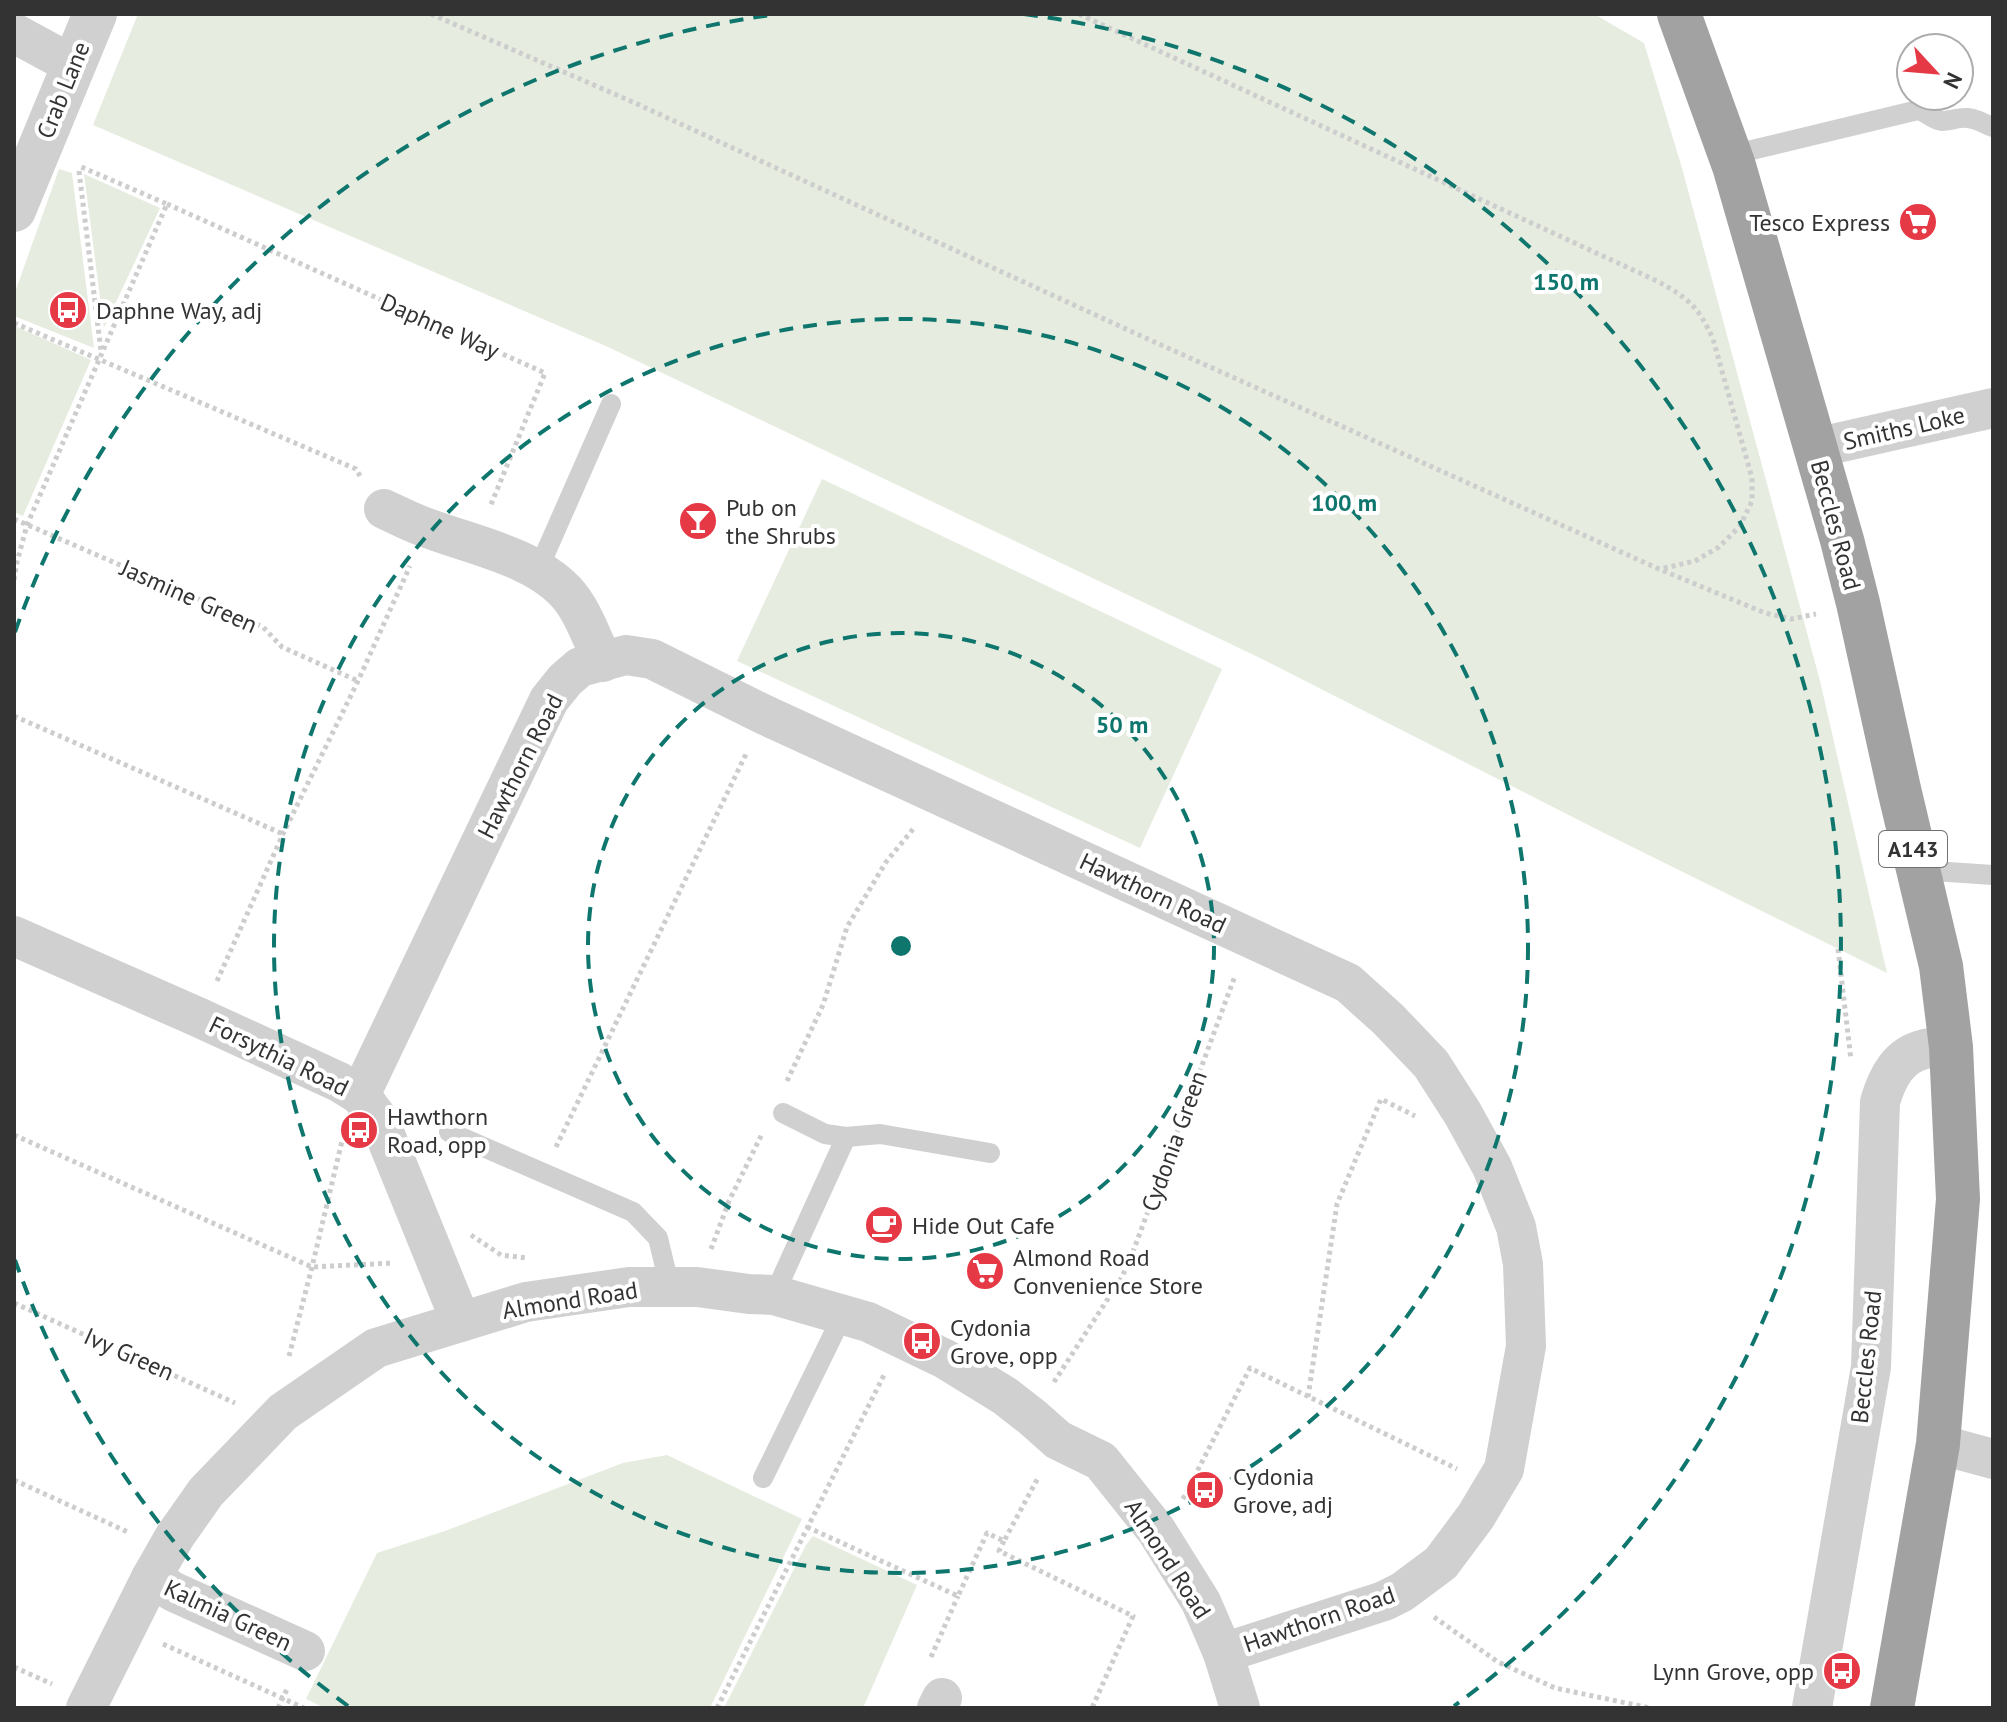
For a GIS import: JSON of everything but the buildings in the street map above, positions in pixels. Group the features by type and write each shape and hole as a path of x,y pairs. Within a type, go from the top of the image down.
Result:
{"highway":[{"name":"Beccles Road","path":"1679,14 1731,155 1842,540 1941,966 1951,1047 1958,1199 1938,1444 1892,1708"}],"street":[{"name":"Crab Lane","path":"14,210 95,14"},
{"path":"14,33 73,65"},
{"name":"Smiths Loke","path":"1815,448 1993,408"},
{"path":"384,509 427,529 475,544 538,570 565,590 579,609 603,662"},
{"name":"Hawthorn Road","path":"360,1095 549,700 580,667 626,655 652,659 765,715 1348,983 1431,1064 1492,1167 1516,1227 1523,1264 1526,1346 1504,1469 1476,1516 1441,1563 1402,1592 1384,1601 1223,1653"},
{"name":"Forsythia Road","path":"14,936 200,1018 339,1082 360,1095 379,1120 461,1322"},
{"name":"Beccles Road","path":"1812,1708 1871,1367 1880,1102 1886,1081 1900,1061 1923,1049 1951,1047"},
{"name":"Almond Road","path":"86,1708 175,1536 206,1492 283,1412 376,1348 526,1302 629,1287 683,1287 774,1295 868,1322 945,1359 1005,1396 1045,1428 1101,1461 1156,1530 1201,1602 1223,1653 1240,1708"},
{"path":"1938,1444 1993,1459"},
{"name":"Kalmia Green","path":"151,1578 174,1592 305,1651"}],"lane":[{"path":"1731,155 1918,110 1942,121 1966,117 1993,127"},
{"path":"538,570 611,404"},
{"path":"1918,870 1993,875"},
{"path":"783,1113 825,1134 846,1137 880,1134 990,1153"},
{"path":"449,1132 633,1212 658,1238 683,1287"},
{"path":"774,1295 846,1137"},
{"path":"763,1478 834,1333 839,1314"}],"path":[{"path":"431,14 635,103 1659,569 1765,613 1791,619 1858,603"},
{"path":"1079,14 1657,281 1685,297 1703,317 1713,339 1752,478 1752,501 1740,526 1719,547 1695,561 1659,569"},
{"path":"14,580 27,525 167,204 78,166 100,356"},
{"name":"Daphne Way","path":"167,204 545,373 475,544"},
{"path":"14,323 100,356 356,469 384,509"},
{"name":"Jasmine Green","path":"14,519 263,627 282,647 358,681"},
{"path":"200,1018 427,529"},
{"path":"544,1173 765,715"},
{"path":"14,716 283,834"},
{"path":"783,1089 823,1005 847,927 886,862 919,822 946,797"},
{"name":"Cydonia Green","path":"1004,1541 1045,1428 1134,1249 1249,938"},
{"path":"1838,949 1850,1050"},
{"path":"286,1366 347,1117 360,1095"},
{"path":"1308,1397 1337,1204 1381,1099 1436,1127 1463,1114"},
{"path":"683,1287 763,1131"},
{"path":"14,1135 312,1267 396,1263 430,1245 456,1226 501,1255 534,1259"},
{"name":"Ivy Green","path":"14,1303 243,1408"},
{"path":"717,1708 902,1339"},
{"path":"1156,1530 1186,1495 1250,1368 1493,1487"},
{"path":"14,1480 135,1535"},
{"path":"807,1527 958,1596 987,1533 1004,1541 999,1551 1133,1616 1092,1708"},
{"path":"1402,1592 1498,1662 1555,1688 1650,1708"},
{"path":"151,1639 304,1708"}],"shaded area":[{"path":"138,14 1594,14 1644,43 1682,168 1820,681 1887,973 1260,658 608,347 93,125"},
{"path":"59,169 72,173 94,348 14,316 14,295"},
{"path":"84,174 160,208 104,328"},
{"path":"14,327 91,360 23,516 14,512"},
{"path":"822,479 1222,669 1140,848 737,661"},
{"path":"667,1455 802,1519 710,1708 325,1708 306,1699 377,1553 445,1531 623,1463"},
{"path":"813,1536 917,1585 863,1708 724,1708 806,1545"}],"place":[{"name":"Tesco Express","path":"1918,222"},
{"name":"Daphne Way, adj","path":"68,310"},
{"name":"Pub on the Shrubs","path":"698,521"},
{"name":"Hawthorn Road, opp","path":"359,1130"},
{"name":"Hide Out Cafe","path":"884,1225"},
{"name":"Almond Road Convenience Store","path":"985,1271"},
{"name":"Cydonia Grove, opp","path":"922,1341"},
{"name":"Cydonia Grove, adj","path":"1205,1490"},
{"name":"Lynn Grove, opp","path":"1842,1671"}]}
